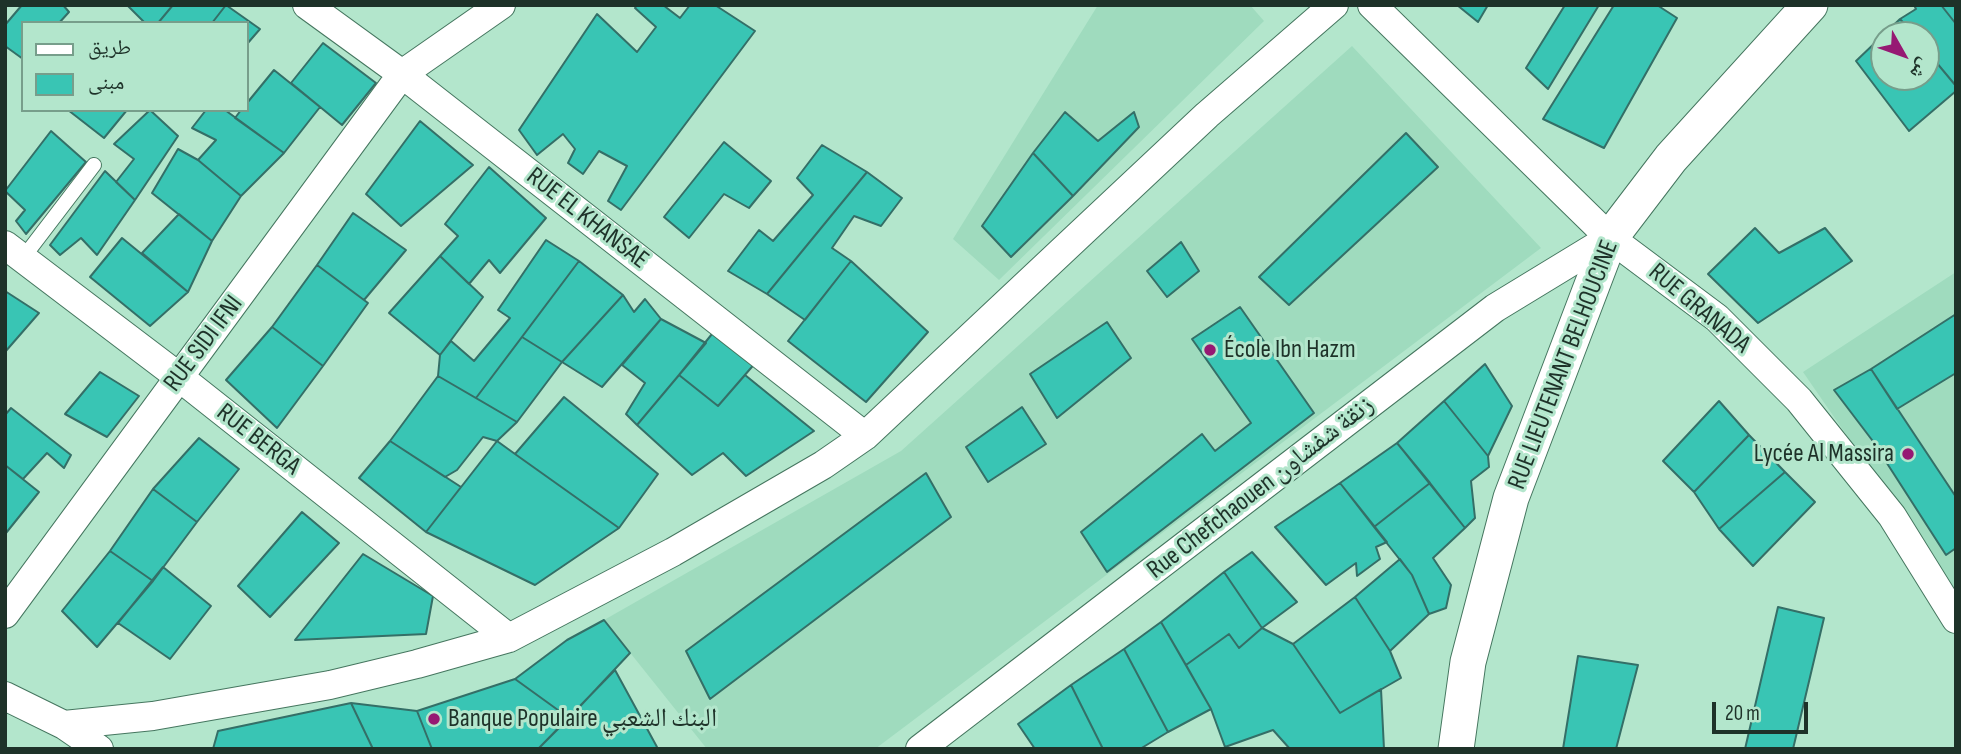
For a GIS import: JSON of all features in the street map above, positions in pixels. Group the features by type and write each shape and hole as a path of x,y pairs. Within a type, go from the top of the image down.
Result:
{"street":[{"name":"RUE EL KHANSAE","path":"307,5 402,74 865,436"},
{"name":"RUE SIDI IFNI","path":"5,614 402,74 500,5"},
{"path":"64,725 153,716 330,685 509,638 673,552 823,465 865,436 1207,116 1335,5"},
{"name":"RUE GRANADA","path":"1372,5 1610,238 1717,318 1799,400 1892,516 1956,619"},
{"name":"RUE LIEUTENANT BELHOUCINE","path":"1456,749 1468,662 1511,498 1610,238 1671,158 1810,5"},
{"name":"Rue Chefchaouen زنقة شفشاون","path":"920,749 1495,308 1610,238"},
{"name":"RUE BERGA","path":"11,251 179,377 509,638"},
{"path":"5,696 64,725 99,749"}],"lane":[{"path":"11,251 94,165"}],"shaded area":[{"path":"1098,5 1250,5 1264,21 999,280 953,239"},
{"name":"École Ibn Hazm","path":"1352,46 1541,248 875,749 707,749 604,620 901,451"},
{"name":"Lycée Al Massira","path":"1956,272 1956,594 1803,372"}],"building":[{"path":"22,5 63,5 69,12 61,21 21,21 21,58 5,46 5,25"},
{"path":"127,5 173,5 160,21 143,21"},
{"path":"173,5 226,5 214,21 160,21"},
{"path":"226,5 260,29 248,43 248,21 214,21"},
{"path":"637,5 663,5 680,18 690,5 715,5 755,31 621,210 608,201 627,166 599,151 583,174 568,163 575,149 563,134 537,155 519,130 597,14 637,52 656,27 635,8"},
{"path":"1457,5 1488,5 1478,22"},
{"path":"1565,5 1599,5 1548,89 1526,68"},
{"path":"1614,5 1657,5 1677,18 1604,148 1543,119"},
{"path":"1914,5 1941,5 1956,24 1956,86 1940,67 1940,21 1900,19 1916,9"},
{"path":"1941,5 1956,5 1956,24"},
{"path":"323,43 376,83 342,125 291,83"},
{"path":"1870,48 1870,79 1856,61"},
{"path":"1940,67 1956,86 1956,91 1909,131 1879,91 1940,91"},
{"path":"274,70 320,107 284,153 235,118 240,112 248,112 248,102"},
{"path":"71,112 125,112 104,138"},
{"path":"148,112 152,112 178,136 135,200 116,182 134,159 114,144"},
{"path":"204,112 228,112 284,153 241,196 198,160 216,140 192,128"},
{"path":"1065,112 1098,141 1134,112 1139,127 1073,196 1033,153"},
{"path":"420,121 473,165 401,226 366,194"},
{"path":"51,131 86,162 26,234 16,221 25,210 5,191"},
{"path":"1406,133 1438,167 1289,305 1259,277"},
{"path":"724,142 771,181 749,208 724,194 689,238 664,217"},
{"path":"822,145 867,172 767,294 728,271 759,230 773,241 813,195 797,178"},
{"path":"178,149 198,160 241,196 212,241 152,193"},
{"path":"1033,153 1073,196 1011,257 982,226"},
{"path":"489,167 546,218 500,273 489,260 469,284 440,256 458,236 445,224"},
{"path":"105,171 135,200 97,255 81,238 60,255 50,245"},
{"path":"867,172 902,198 881,226 854,216 832,248 851,261 805,320 767,294"},
{"path":"353,213 406,250 364,300 317,265"},
{"path":"179,214 212,241 188,292 142,253"},
{"path":"1755,228 1779,253 1825,228 1852,261 1758,323 1708,274"},
{"path":"122,238 188,292 150,326 90,277"},
{"path":"546,240 579,261 476,398 438,376 440,355 451,341 474,361 510,318 498,310"},
{"path":"1181,242 1199,271 1167,297 1147,271"},
{"path":"440,256 483,297 440,355 389,313"},
{"path":"579,261 623,295 562,362 522,337"},
{"path":"851,261 928,332 866,402 788,341"},
{"path":"317,265 368,303 323,366 272,327"},
{"path":"5,291 39,313 5,352"},
{"path":"623,295 634,312 645,299 661,319 602,387 562,362"},
{"path":"1240,307 1314,413 1107,572 1081,532 1202,434 1215,451 1251,423 1192,339"},
{"path":"1956,314 1956,373 1897,409 1871,369"},
{"path":"661,319 706,343 637,425 626,414 645,383 622,365"},
{"path":"1107,322 1131,358 1057,418 1030,374"},
{"path":"272,327 323,366 277,428 226,380"},
{"path":"716,329 757,361 718,406 679,375"},
{"path":"522,337 562,362 517,422 476,398"},
{"path":"1485,364 1512,406 1488,456 1444,401"},
{"path":"1871,369 1956,497 1956,548 1946,555 1872,440 1834,390"},
{"path":"100,372 139,396 107,437 65,414"},
{"path":"679,375 718,406 745,375 814,431 746,476 723,453 692,475 637,425"},
{"path":"438,376 517,422 497,441 483,437 457,470 445,477 390,441"},
{"path":"564,397 658,474 619,528 515,454"},
{"path":"1444,401 1488,456 1489,467 1471,481 1475,518 1465,528 1397,443"},
{"path":"1719,401 1749,435 1694,492 1663,461"},
{"path":"1022,407 1046,444 988,482 966,447"},
{"path":"11,408 71,455 64,468 47,453 23,479 5,465 5,415"},
{"path":"1749,435 1785,472 1719,529 1694,492"},
{"path":"199,438 239,469 197,522 153,489"},
{"path":"390,441 461,487 426,532 359,478"},
{"path":"497,441 619,528 535,585 426,532"},
{"path":"1397,443 1430,483 1374,527 1340,483"},
{"path":"5,465 39,492 6,533 5,532"},
{"path":"1785,472 1815,502 1753,566 1719,529"},
{"path":"926,473 951,517 710,699 686,651"},
{"path":"1340,483 1387,542 1376,547 1380,559 1357,576 1356,563 1326,585 1275,527"},
{"path":"1430,483 1465,528 1433,558 1451,585 1446,608 1429,614 1412,575 1374,527"},
{"path":"153,489 197,522 153,581 110,551"},
{"path":"302,512 339,543 270,617 238,586"},
{"path":"110,551 153,581 97,647 62,611"},
{"path":"1252,552 1297,602 1262,628 1224,572"},
{"path":"363,554 433,596 426,634 295,640"},
{"path":"1400,559 1412,575 1429,614 1390,651 1355,597"},
{"path":"163,567 211,606 170,659 118,623"},
{"path":"1224,572 1262,628 1239,648 1229,634 1186,665 1161,622"},
{"path":"1355,597 1390,651 1401,678 1340,713 1293,644"},
{"path":"1778,607 1824,618 1793,749 1745,749"},
{"path":"604,620 630,653 569,718 515,679 567,640"},
{"path":"1161,622 1211,709 1168,732 1124,649"},
{"path":"1262,628 1293,644 1340,713 1381,689 1384,749 1290,749 1273,730 1225,747 1211,709 1186,665 1229,634 1239,648"},
{"path":"1124,649 1168,732 1140,749 1103,749 1071,685"},
{"path":"1578,656 1638,665 1616,749 1563,749"},
{"path":"615,670 657,747 538,749"},
{"path":"515,679 569,718 538,749 432,749 417,711"},
{"path":"1071,685 1103,749 1035,749 1018,724"},
{"path":"351,703 417,711 432,749 373,749"},
{"path":"351,703 373,749 213,749 218,731"}],"place":[{"name":"École Ibn Hazm","path":"1210,350"},
{"name":"Lycée Al Massira","path":"1908,454"},
{"name":"Banque Populaire البنك الشعبي","path":"434,719"}]}
